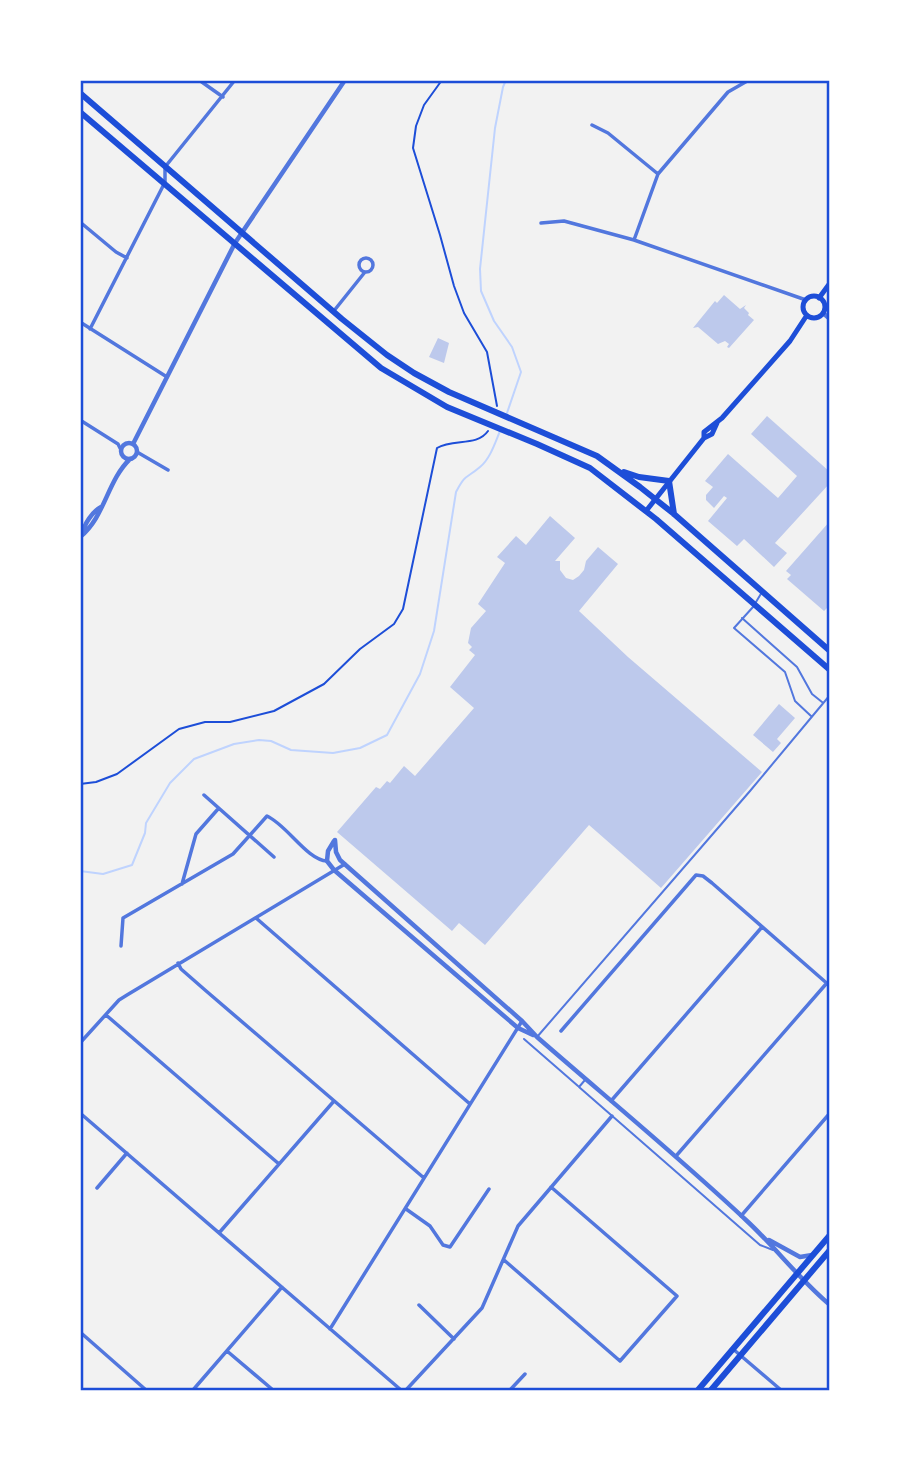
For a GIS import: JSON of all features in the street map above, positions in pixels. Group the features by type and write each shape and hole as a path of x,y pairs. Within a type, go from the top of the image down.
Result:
{"main road":[{"path":"80,93 333,312 400,364 486,410 543,431 597,456 674,514 830,651"},
{"path":"80,112 381,368 447,407 590,468 646,511 830,670"},
{"path":"819,298 830,283"},
{"path":"813,296 819,298 824,303 823,313 814,318 807,315 803,309 806,300 813,296"},
{"path":"646,511 704,438 704,432 717,423 790,341 807,315"},
{"path":"537,444 543,431"},
{"path":"614,468 639,477 668,481"},
{"path":"668,481 674,514"},
{"path":"698,1391 830,1236"},
{"path":"710,1391 830,1250"}],"street":[{"path":"199,80 223,97"},
{"path":"90,329 165,182 165,167 235,80"},
{"path":"118,472 134,456 133,444 235,243 345,80"},
{"path":"634,240 658,174 728,92 749,80"},
{"path":"592,125 608,133 658,174"},
{"path":"541,223 564,221 634,240 806,300"},
{"path":"80,222 127,258"},
{"path":"333,312 365,272"},
{"path":"823,313 830,319"},
{"path":"80,322 167,377"},
{"path":"80,420 121,449 168,470"},
{"path":"121,449 133,444"},
{"path":"82,536 101,507 118,472 121,449"},
{"path":"81,519 92,521"},
{"path":"81,519 88,526"},
{"path":"204,795 274,857"},
{"path":"182,884 196,834 219,808"},
{"path":"121,946 123,918 233,854 263,818 271,817 316,859 343,862"},
{"path":"537,1037 517,1028 334,870 327,861 328,851 335,840 336,852 343,862 763,1236 795,1274 830,1305"},
{"path":"80,1043 119,1000 343,862"},
{"path":"561,1031 696,875 703,876 828,985 675,1158"},
{"path":"362,895 365,881"},
{"path":"256,918 470,1104"},
{"path":"611,1101 762,927"},
{"path":"178,963 197,983 424,1178"},
{"path":"106,1015 279,1164"},
{"path":"330,1329 522,1021"},
{"path":"219,1233 334,1101"},
{"path":"80,1113 401,1391"},
{"path":"741,1216 830,1113"},
{"path":"406,1391 482,1308 517,1226 612,1116"},
{"path":"97,1188 127,1153"},
{"path":"504,1260 620,1361 677,1296 551,1187"},
{"path":"405,1209 430,1226 443,1245 450,1247 489,1189"},
{"path":"763,1236 800,1257 814,1254"},
{"path":"193,1391 282,1287"},
{"path":"419,1305 454,1339"},
{"path":"80,1332 146,1391"},
{"path":"733,1349 780,1391"},
{"path":"228,1351 273,1391"},
{"path":"510,1391 525,1374"}],"lane":[{"path":"762,591 755,605 734,628 785,672 794,701 811,716"},
{"path":"742,618 797,667 811,693 822,703"},
{"path":"537,1037 830,695"},
{"path":"524,1039 760,1245 778,1251"},
{"path":"579,1087 586,1079"}],"path":[{"path":"442,80 424,105 416,126 413,148 454,286 464,313 487,352 498,405"},
{"path":"80,784 96,782 117,774 179,729 205,722 237,721 274,711 324,684 360,649 394,624 403,609 437,448 449,443 482,438 488,434"}],"building":[{"path":"724,295 740,309 746,305 744,308 754,320 729,348 725,341 718,344 698,327 693,328 715,301 717,303"},
{"path":"438,338 449,343 444,363 429,357"},
{"path":"767,416 830,472 830,483 775,543 787,553 774,567 744,539 737,546 708,521 727,498 724,496 714,508 706,500 706,495 713,487 705,481 728,454 778,498 797,476 751,434"},
{"path":"550,516 575,538 555,561 560,561 560,570 566,578 573,580 579,576 586,561 598,547 618,564 579,611 628,657 762,772 661,888 589,825 485,945 459,923 452,931 337,832 376,787 380,789 387,781 390,783 404,766 415,776 474,708 450,687 475,655 469,650 472,647 468,643 471,628 486,611 478,604 505,563 497,557 516,536 526,545"},
{"path":"830,521 830,605 824,611 787,579 791,575 786,571"},
{"path":"779,704 795,718 777,739 781,743 773,752 753,735"}],"waterway":[{"path":"506,80 495,128 480,269 481,291 494,321 512,347 521,372 507,413"},
{"path":"80,871 103,874 132,865 145,833 146,823 170,783 194,759 234,744 259,740 271,741 291,750 333,753 360,748 387,735 420,674 434,631 456,492 464,479 487,460 500,431"}]}
